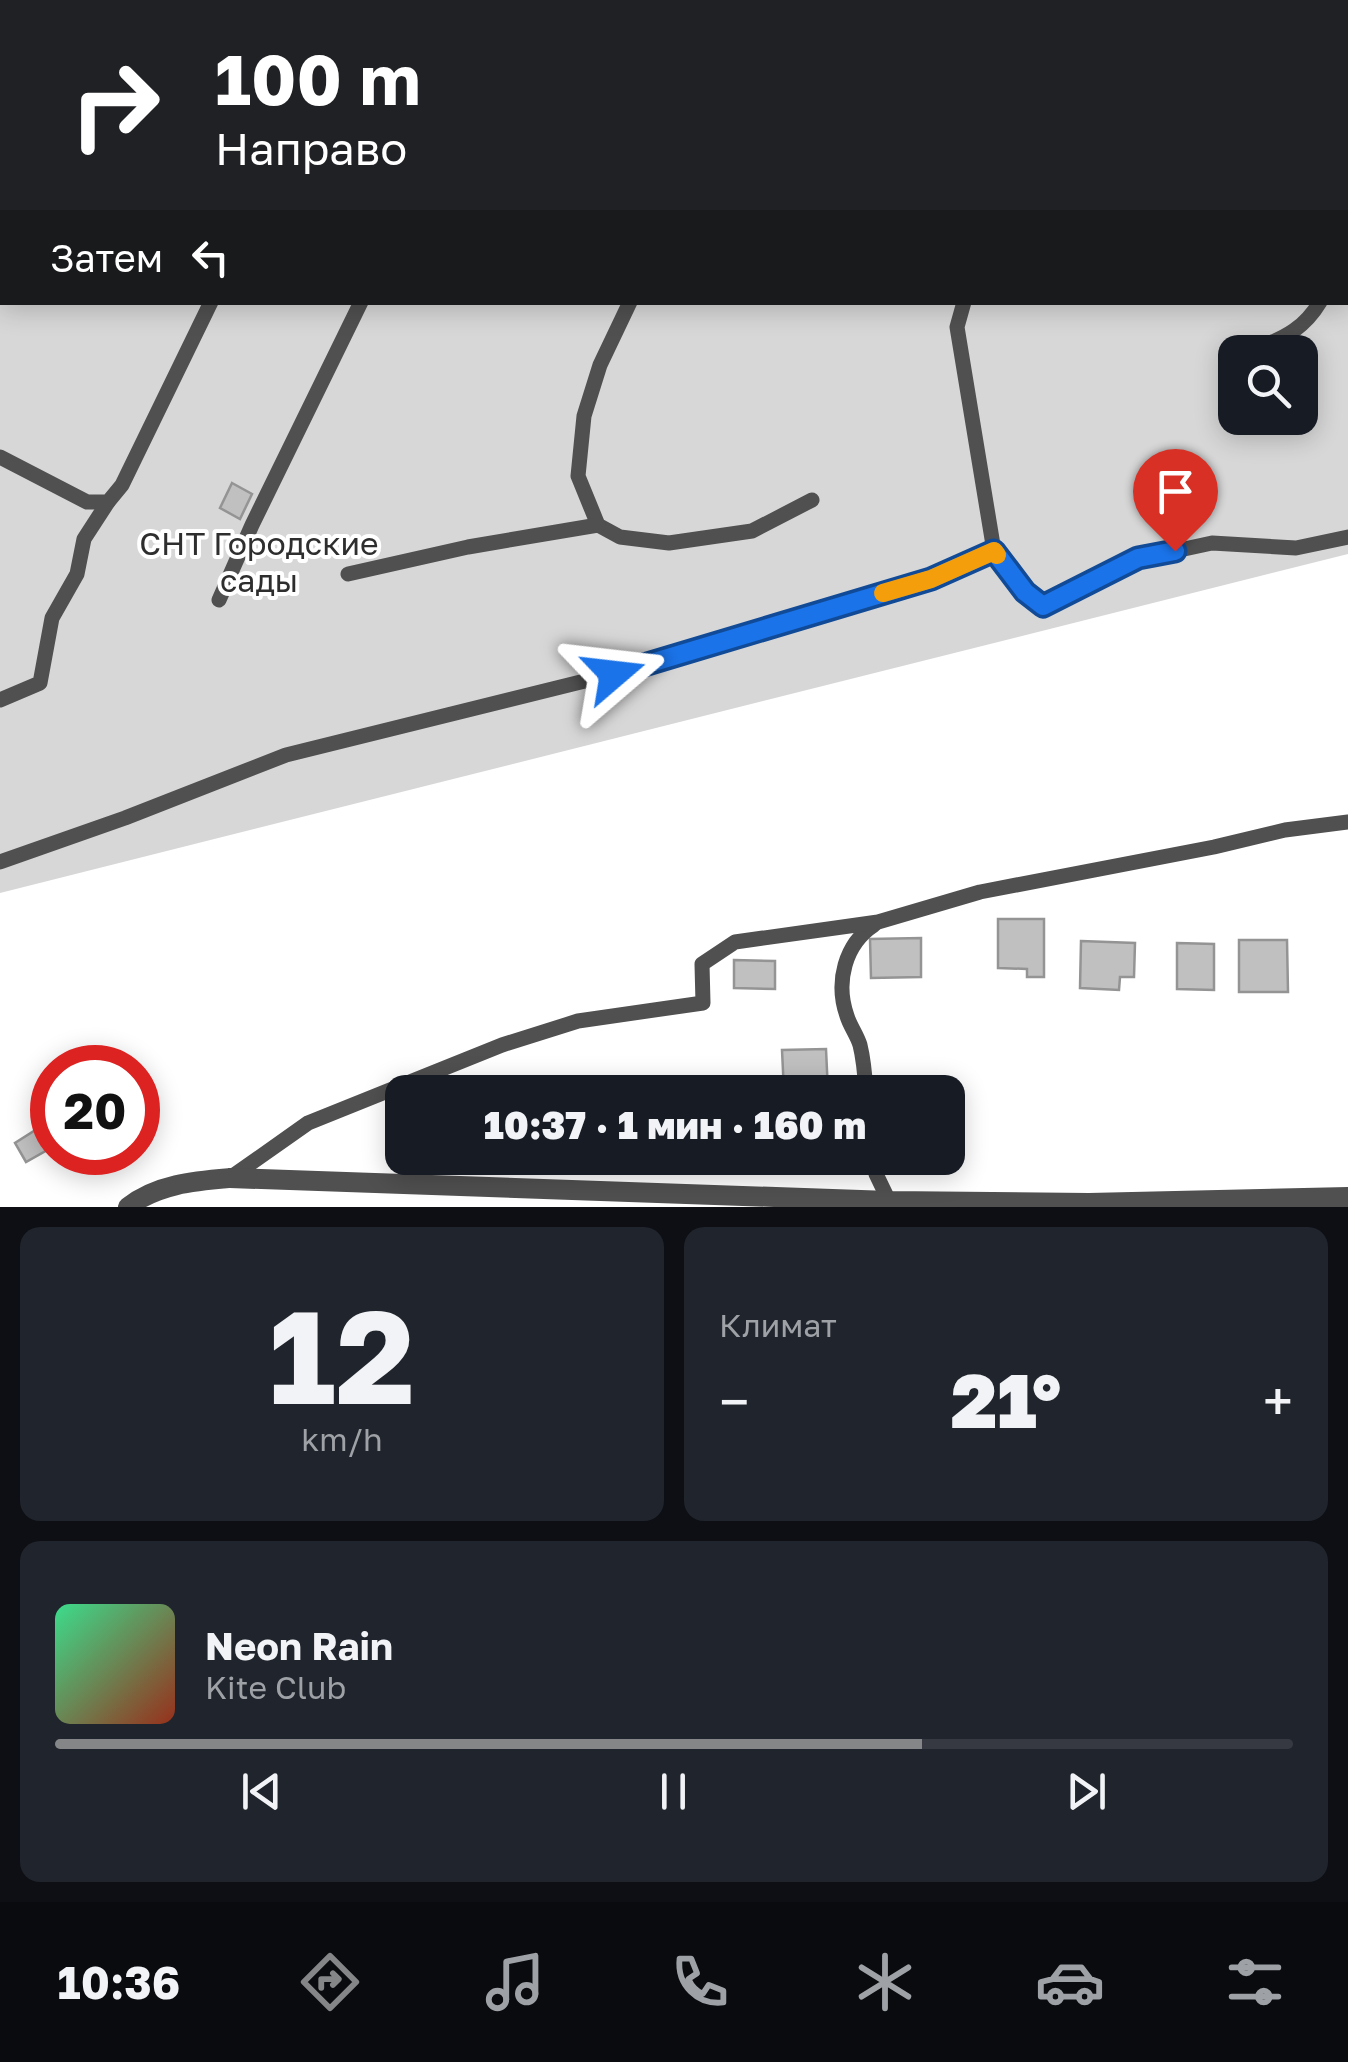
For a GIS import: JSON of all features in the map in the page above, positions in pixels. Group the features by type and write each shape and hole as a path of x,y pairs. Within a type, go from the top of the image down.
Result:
{"street":[{"path":"128,1207 142,1196 187,1182 230,1178 753,1201 1089,1205 1348,1198"},
{"path":"429,1184 429,1207"}],"lane":[{"path":"0,700 40,683 52,618 77,574 84,539 122,485 211,305"},
{"path":"219,600 359,305"},
{"path":"598,525 578,476 584,416 600,365 629,305"},
{"path":"963,305 957,326 994,551 1025,592 1043,606 1138,558 1212,543 1296,548 1348,536"},
{"path":"1288,335 1310,320 1318,305"},
{"path":"0,457 87,502 108,502"},
{"path":"348,574 468,547 598,525 620,537 670,542 752,530 812,500"},
{"path":"0,862 286,755 614,674 931,579 994,551"},
{"path":"230,1178 308,1122 502,1044 578,1021 703,1003 702,964 735,942 878,922 980,892 1285,830 1348,822"},
{"path":"864,1075 859,1040 846,1015 842,988 849,949 858,935 878,922"},
{"path":"876,1175 889,1201"}],"green space":[{"name":"СНТ Городские сады","path":"0,305 1348,305 1348,554 0,893"}],"building":[{"path":"232,483 252,494 240,519 220,508"},
{"path":"998,919 1044,919 1044,977 1027,977 1027,969 998,968"},
{"path":"921,938 921,977 871,978 870,939"},
{"path":"1239,940 1287,940 1288,992 1239,992"},
{"path":"1081,941 1135,943 1134,977 1120,977 1119,990 1080,988"},
{"path":"1177,943 1214,944 1214,990 1177,989"},
{"path":"734,960 775,961 775,989 734,988"},
{"path":"826,1049 827,1075 783,1075 782,1050"},
{"path":"30,1133 30,1160 26,1162 15,1143"}],"slow traffic":[{"path":"883,593 931,579 994,551 997,555"}],"route":[{"path":"614,674 931,579 994,551 1025,592 1043,606 1138,558 1175,551"}]}
